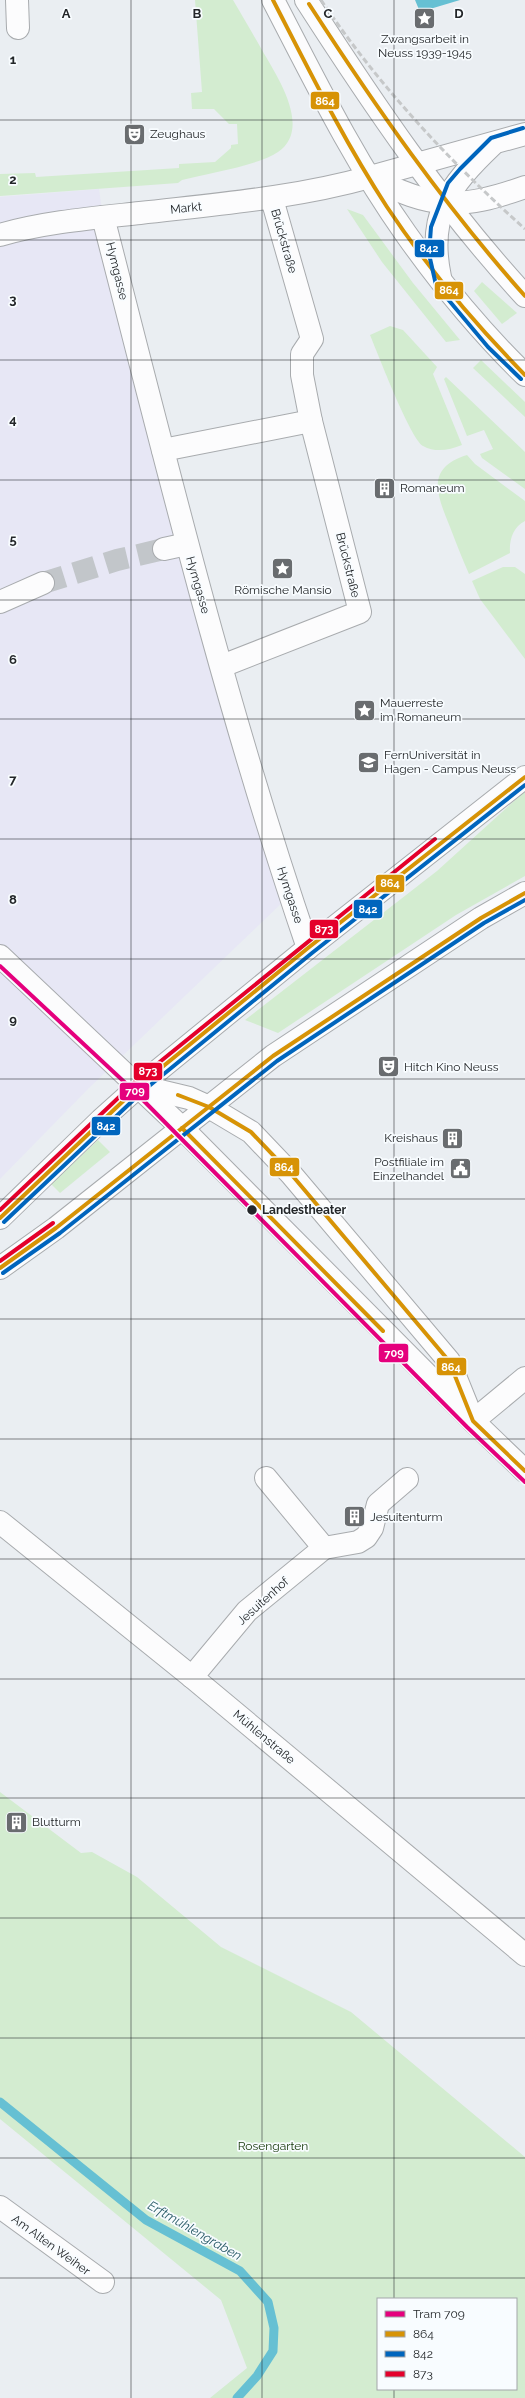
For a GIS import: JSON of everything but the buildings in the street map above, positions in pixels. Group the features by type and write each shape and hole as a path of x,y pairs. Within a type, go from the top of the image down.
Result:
{"street":[{"path":"17,0 18,28"},
{"path":"273,0 327,104 405,233 442,282 492,343 525,375"},
{"path":"306,0 362,87 445,204 525,296"},
{"name":"Markt","path":"1,235 103,217 272,198 325,190 525,134"},
{"path":"442,282 435,254 437,229 445,204 453,187 464,172 495,143"},
{"path":"370,177 418,198 445,204 468,203 492,199 525,187"},
{"name":"Brückstraße","path":"222,666 360,612 311,421 302,375 302,354 312,339 272,198"},
{"name":"Hymgasse","path":"103,217 187,544 278,859 308,948"},
{"path":"163,450 311,421"},
{"path":"164,549 187,544"},
{"path":"0,602 43,583"},
{"path":"0,1218 101,1120 140,1086 308,948 525,777"},
{"path":"0,1268 56,1228 273,1056 481,918 525,893"},
{"path":"0,956 140,1086 473,1421 525,1471"},
{"path":"140,1086 167,1092 209,1107 251,1132 291,1174 444,1355 449,1362 473,1421"},
{"path":"473,1421 525,1378"},
{"path":"266,1478 324,1548"},
{"name":"Jesuitenhof","path":"192,1677 247,1611 324,1548 358,1542 366,1538 372,1528 378,1504 408,1479"},
{"name":"Mühlenstraße","path":"0,1522 192,1677 525,1955"},
{"name":"Am Alten Weiher","path":"0,2207 103,2282"}],"shaded area":[{"path":"99,189 103,217 286,899 89,1088 0,1179 0,197"}],"green space":[{"path":"195,0 233,0 275,73 288,101 292,116 292,129 288,142 278,152 269,157 232,169 182,180 178,183 0,196 0,174 35,173 36,177 179,168 179,164 215,162 231,148 231,145 238,144 237,124 229,124 214,109 192,109 191,93 202,92"},
{"path":"347,209 363,215 413,283 460,340 446,342 382,262"},
{"path":"482,282 517,313 502,324 474,291"},
{"path":"390,326 403,330 437,367 433,374 462,445 447,449 433,450 423,446 417,440 410,428 370,335"},
{"path":"481,360 525,402 525,417 473,368"},
{"path":"446,377 525,452 525,489 482,458 480,454 493,449 484,430 467,436 444,379"},
{"path":"467,455 475,464 525,501 525,521 517,527 513,534 510,543 510,553 469,574 441,504 438,484 440,475 445,467"},
{"path":"503,567 515,567 525,574 525,659 480,599 472,581"},
{"path":"525,791 525,876 456,915 278,1033 245,1020 437,871"},
{"path":"98,1140 110,1152 60,1193 51,1184"},
{"name":"Rosengarten","path":"0,1792 81,1853 92,1852 137,1877 221,1947 351,2012 525,2157 525,2398 210,2398 247,2368 221,2300 0,2119"}],"water":[{"path":"415,0 460,0 420,12"}],"waterway":[{"name":"Erftmühlengraben","path":"0,2102 146,2220 240,2271 268,2302 274,2328 273,2351 257,2376 237,2398"}],"tunnel":[{"path":"43,583 117,560 164,549"}],"railway":[{"path":"321,0 343,32 416,121 469,176 525,229"}],"tram line":[{"name":"709","path":"0,966 134,1091 467,1427 525,1482"}],"transit line":[{"name":"864","path":"273,0 356,157 387,207 418,251 469,315 525,375"},
{"name":"864","path":"309,4 359,80 438,191 495,262 525,296"},
{"name":"842","path":"521,379 488,347 436,285 429,254 431,227 448,183 491,138 523,128"},
{"name":"864","path":"0,1218 139,1086 308,948 525,777"},
{"name":"842","path":"4,1222 143,1091 312,953 525,785"},
{"name":"873","path":"0,1210 135,1082 435,839"},
{"name":"864","path":"0,1268 56,1228 273,1056 481,918 525,893"},
{"name":"842","path":"3,1273 60,1233 277,1061 484,923 525,900"},
{"name":"864","path":"178,1095 209,1107 251,1132 291,1174 449,1361 473,1421 525,1471"},
{"name":"864","path":"182,1128 383,1331"},
{"name":"873","path":"0,1261 53,1223"}],"place":[{"name":"Zwangsarbeit in Neuss 1939-1945","path":"425,18"},
{"name":"Zeughaus","path":"135,134"},
{"name":"Romaneum","path":"385,488"},
{"name":"Römische Mansio","path":"283,569"},
{"name":"Mauerreste im Romaneum","path":"364,710"},
{"name":"FernUniversität in Hagen - Campus Neuss","path":"369,762"},
{"name":"Hitch Kino Neuss","path":"389,1067"},
{"name":"Kreishaus","path":"453,1138"},
{"name":"Postfiliale im Einzelhandel","path":"460,1169"},
{"name":"Landestheater","path":"252,1210"},
{"name":"Jesuitenturm","path":"355,1517"},
{"name":"Blutturm","path":"17,1822"}]}
